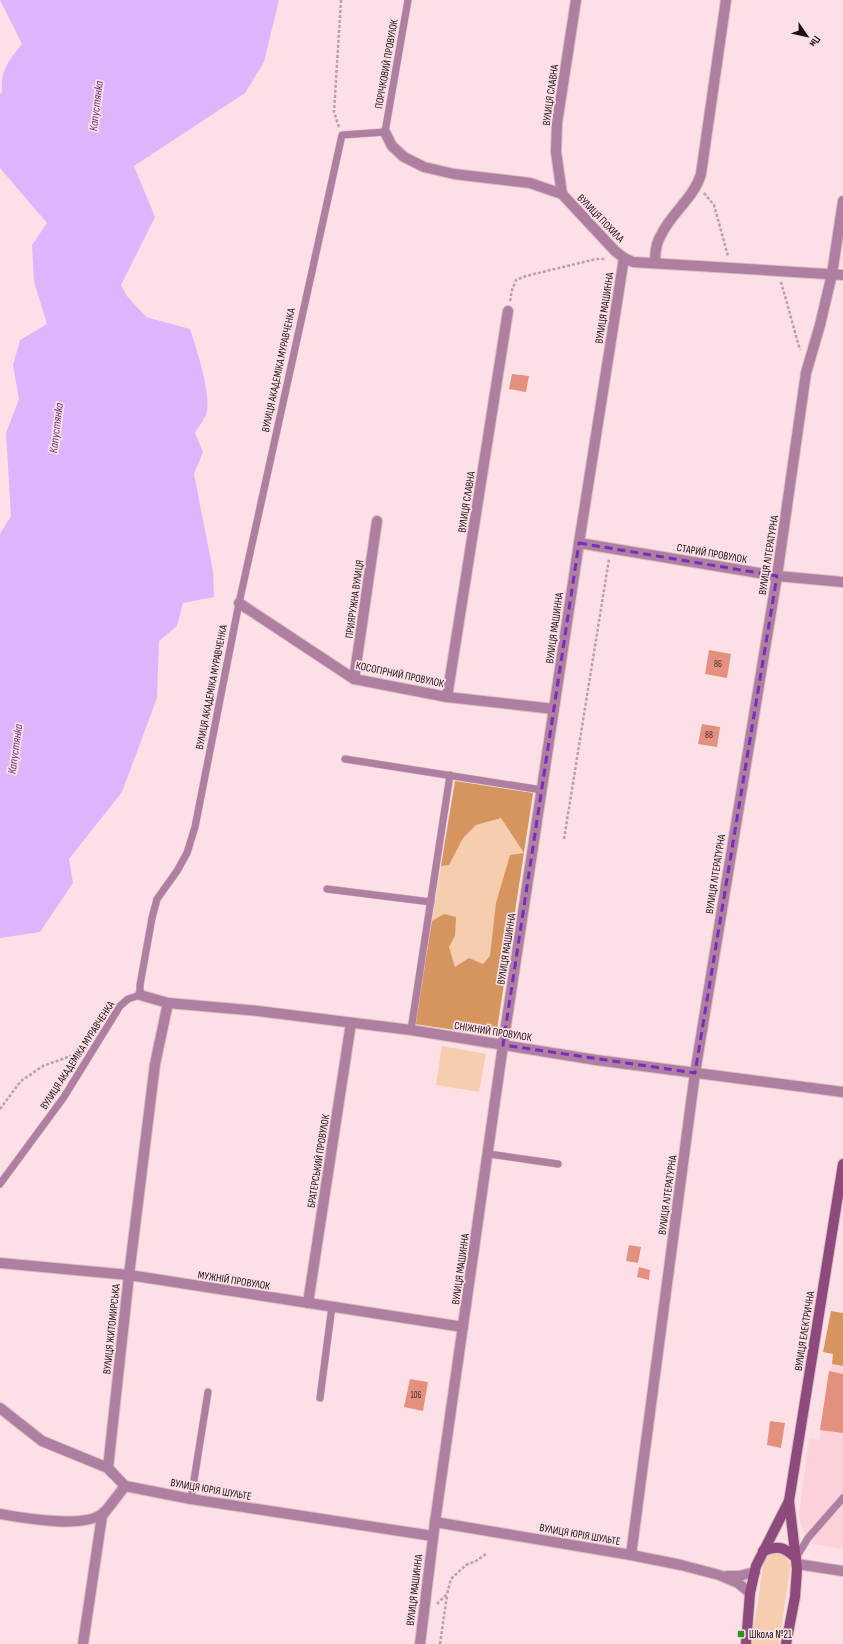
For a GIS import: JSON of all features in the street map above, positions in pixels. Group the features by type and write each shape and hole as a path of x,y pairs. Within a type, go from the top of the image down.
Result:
{"street":[{"name":"ВУЛИЦЯ СЛАВНА","path":"562,194 556,152 557,123 576,0"},
{"path":"655,262 656,249 661,235 698,185 701,174 726,0"},
{"name":"ВУЛИЦЯ ПОХИЛА","path":"385,132 392,146 404,158 424,167 454,174 530,183 562,194 615,251 632,262 655,262 843,275"},
{"name":"ВУЛИЦЯ ЛІТЕРАТУРНА","path":"631,1555 695,1073 777,576 806,373 820,325 832,274 843,201"},
{"name":"ВУЛИЦЯ МАШИННА","path":"420,1644 433,1536 504,1045 579,543 624,258"},
{"name":"ВУЛИЦЯ СЛАВНА","path":"447,697 508,311"},
{"name":"ПРИЯРУЖНА ВУЛИЦЯ","path":"354,679 377,521"},
{"name":"СТАРИЙ ПРОВУЛОК","path":"579,543 777,576 843,582"},
{"name":"КОСОГІРНИЙ ПРОВУЛОК","path":"239,603 354,679 447,697 554,709"},
{"name":"СНІЖНИЙ ПРОВУЛОК","path":"140,995 168,1002 258,1010 412,1030 596,1060 843,1092"},
{"name":"ВУЛИЦЯ ЖИТОМИРСЬКА","path":"108,1468 129,1275 156,1064 168,1002"},
{"name":"БРАТЕРСЬКИЙ ПРОВУЛОК","path":"308,1303 351,1022"},
{"name":"ВУЛИЦЯ ЕЛЕКТРИЧНА","path":"786,1644 795,1597 796,1561 789,1501 843,1164"},
{"name":"МУЖНІЙ ПРОВУЛОК","path":"0,1263 129,1275 463,1327"},
{"path":"0,1408 42,1442 108,1468 125,1486 102,1516 83,1644"},
{"name":"ВУЛИЦЯ ЮРІЯ ШУЛЬТЕ","path":"125,1486 191,1499 433,1536"},
{"name":"ВУЛИЦЯ ЕЛЕКТРИЧНА","path":"746,1644 750,1593 755,1572 763,1551 789,1501"},
{"path":"0,1514 32,1519 82,1522 102,1516"},
{"name":"ВУЛИЦЯ ЮРІЯ ШУЛЬТЕ","path":"435,1522 631,1555 681,1565 719,1575"},
{"path":"763,1551 774,1547 786,1549 796,1561 843,1571"},
{"path":"719,1575 739,1576 755,1572"},
{"path":"719,1575 738,1583 750,1593"}],"lane":[{"name":"ПОРІЧКОВИЙ ПРОВУЛОК","path":"385,132 408,0"},
{"path":"342,135 385,132"},
{"name":"ВУЛИЦЯ АКАДЕМІКА МУРАВЧЕНКА","path":"0,1184 64,1097 120,1006 128,999 140,995 140,985 152,918 157,899 177,871 187,853 195,827 239,603 342,135"},
{"path":"345,759 542,790"},
{"path":"412,1030 450,775"},
{"path":"327,889 430,902"},
{"path":"489,1154 558,1164"},
{"path":"320,1398 332,1306"},
{"path":"191,1499 208,1392"},
{"path":"796,1561 808,1538 843,1498"}],"path":[{"path":"341,0 334,112 342,135"},
{"path":"698,185 714,205 723,242 732,267"},
{"path":"508,311 512,290 516,280 526,276 596,259 624,258"},
{"path":"777,270 801,352"},
{"path":"564,839 611,548"},
{"path":"0,1109 21,1081 43,1066 94,1048"},
{"path":"440,1644 447,1594 452,1579 466,1565 476,1561 486,1554"},
{"path":"424,1614 433,1608 447,1594"}],"highlighted area":[{"path":"579,543 777,576 695,1073 503,1045"}],"shaded area":[{"path":"455,781 533,793 496,1036 415,1024"},
{"path":"455,781 533,793 524,853 501,818 476,825 463,838 449,865 441,866"},
{"path":"524,853 496,1036 415,1024 432,921 444,914 456,917 455,936 449,947 455,967 469,958 483,964 490,956 496,903 510,855"},
{"path":"442,1046 486,1054 479,1092 436,1085"},
{"path":"831,1311 843,1313 843,1366 832,1364 833,1354 823,1352"},
{"path":"832,1364 843,1366 843,1549 813,1544 802,1529 799,1515 809,1438 819,1440"},
{"path":"778,1553 787,1559 790,1569 779,1644 751,1644 764,1562 769,1555"}],"water":[{"name":"Капустянка","path":"0,0 279,0 264,62 245,93 134,166 155,217 121,285 127,296 146,317 190,329 196,348 207,392 207,411 195,433 203,452 194,474 213,571 214,597 183,603 177,626 159,641 157,698 122,792 69,859 73,883 40,932 0,938 0,534 11,516 6,433 19,399 13,365 20,340 47,324 34,282 32,245 47,223 0,168 0,94 2,92 2,77 9,60 22,44"}],"building":[{"path":"512,374 529,376 526,392 509,389"},
{"path":"709,650 731,654 727,678 705,674"},
{"path":"702,724 720,727 717,747 698,744"},
{"path":"629,1245 641,1247 638,1263 626,1261"},
{"path":"639,1267 650,1270 649,1280 637,1277"},
{"path":"829,1371 843,1374 843,1433 820,1430"},
{"path":"410,1379 428,1382 423,1411 404,1407"},
{"path":"770,1421 785,1423 781,1448 767,1445"}],"place":[{"name":"Школа №21","path":"741,1634"}]}
